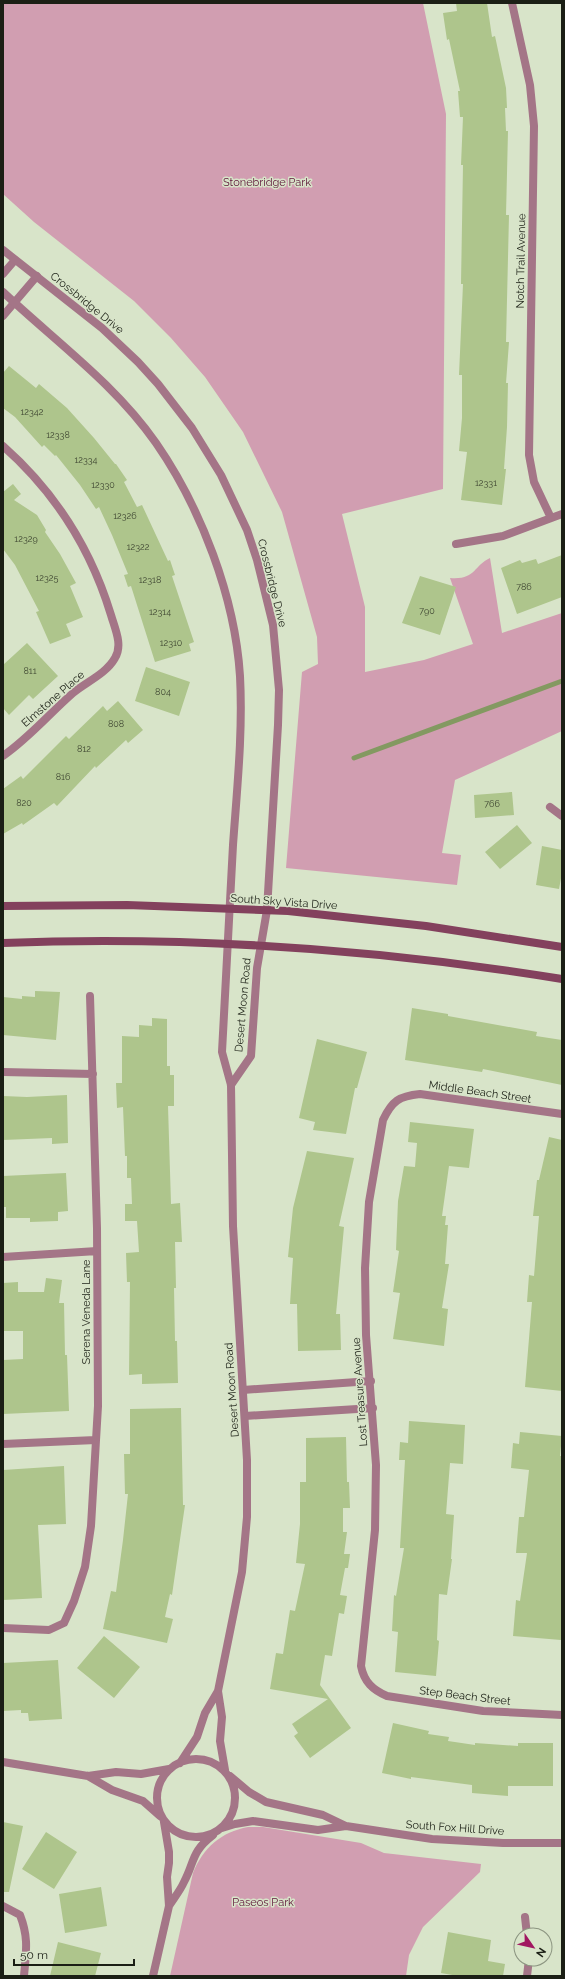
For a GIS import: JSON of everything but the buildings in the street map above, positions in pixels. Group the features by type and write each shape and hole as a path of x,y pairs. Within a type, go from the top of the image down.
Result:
{"main road":[{"name":"South Sky Vista Drive","path":"3,906 127,905 267,910 426,926 562,947"},
{"path":"3,943 104,941 260,947 388,956 562,979"}],"street":[{"name":"Notch Trail Avenue","path":"512,3 530,85 534,126 529,454 534,482 551,518"},
{"name":"Crossbridge Drive","path":"3,250 121,345 158,384 208,452 221,475 246,530 257,560 273,625 279,690 277,753 267,910 260,947"},
{"path":"3,274 16,260"},
{"path":"3,316 37,276"},
{"path":"3,292 103,382 156,442 195,510 216,562 236,642 241,701 228,945"},
{"name":"Elmstone Place","path":"3,446 25,466 42,485 80,540 101,582 118,637 118,647 115,658 108,668 74,693 3,756"},
{"path":"456,544 503,536 562,514"},
{"path":"550,807 562,816"},
{"name":"Desert Moon Road","path":"180,1763 197,1737 205,1713 218,1691 236,1603 245,1544 248,1489 233,1226 232,1084 222,1052 228,945"},
{"name":"Desert Moon Road","path":"232,1084 251,1056 260,947"},
{"name":"Serena Veneda Lane","path":"3,1628 49,1630 64,1623 74,1601 85,1567 91,1526 98,1406 97,1251 90,996"},
{"path":"3,1072 93,1074"},
{"name":"Middle Beach Street","path":"396,1100 407,1095 420,1094 562,1114"},
{"name":"Lost Treasure Avenue","path":"369,1685 363,1676 361,1666 375,1530 376,1465 366,1335 366,1234 374,1171 383,1120 388,1109 396,1100"},
{"path":"3,1258 97,1251"},
{"path":"243,1390 370,1381"},
{"path":"245,1416 372,1408"},
{"path":"3,1444 96,1440"},
{"name":"Step Beach Street","path":"369,1685 377,1692 387,1696 453,1707 522,1714 562,1715"},
{"name":"Desert Moon Road","path":"218,1691 222,1717 220,1741 227,1774"},
{"path":"153,1976 169,1906 167,1877 170,1863 169,1846 156,1796 159,1784 165,1773 171,1768 187,1760 203,1760 212,1762 227,1774 235,1787 236,1799 234,1811 219,1830 196,1852 192,1858 184,1882 169,1906"},
{"path":"3,1762 88,1776 116,1772 151,1774 171,1768"},
{"name":"South Fox Hill Drive","path":"227,1774 249,1792 266,1802 323,1815 346,1826"},
{"path":"88,1776 112,1790 143,1801 182,1835 194,1837 207,1836 219,1830"},
{"name":"South Fox Hill Drive","path":"219,1830 235,1824 254,1821 318,1830 346,1826 432,1839 503,1843 562,1843"},
{"path":"3,1906 20,1915 26,1929 27,1940 24,1976"},
{"path":"525,1917 526,1927"}],"green space":[{"name":"Stonebridge Park","path":"3,3 423,3 446,114 443,489 342,514 365,607 365,672 424,660 473,644 450,578 465,577 470,575 484,561 490,558 502,633 562,613 562,731 455,780 442,853 461,855 457,885 286,868 302,672 318,664 317,637 282,512 243,432 205,377 171,338 134,301 34,222 3,194"},
{"name":"Paseos Park","path":"263,1827 361,1843 384,1853 481,1864 480,1872 423,1927 409,1955 406,1976 170,1976 193,1873 197,1864 214,1842 238,1829"}],"waterway":[{"path":"354,758 562,681"}]}
